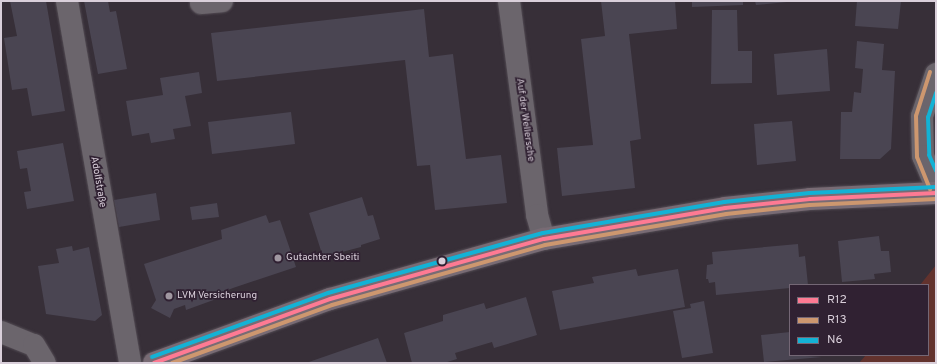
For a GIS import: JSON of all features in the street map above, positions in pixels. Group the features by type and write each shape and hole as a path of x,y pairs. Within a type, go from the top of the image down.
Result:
{"main road":[{"path":"154,363 330,299 544,239 725,208 810,199 936,193"}],"street":[{"name":"Adolfstraße","path":"67,1 130,363"},
{"path":"200,3 222,1"},
{"name":"Auf der Wellersche","path":"509,1 537,214 544,239"},
{"path":"936,74 922,116 924,156 936,187"},
{"path":"1,332 34,345 45,363"}],"shaded area":[{"path":"936,265 936,363 859,363 865,356 929,356 929,284 921,284"}],"building":[{"path":"10,1 46,1 65,111 32,116 27,88 12,90 4,38 17,36"},
{"path":"84,1 108,1 110,12 116,11 127,69 98,74"},
{"path":"601,1 675,1 677,29 629,34 641,139 630,141 635,188 562,196 557,148 593,145 581,39 605,36"},
{"path":"692,1 743,1 743,5 692,7"},
{"path":"755,1 787,1 787,2 756,5"},
{"path":"857,1 901,1 898,29 855,26"},
{"path":"424,9 429,57 453,54 466,159 501,155 507,203 435,210 430,165 417,166 405,60 217,81 211,33"},
{"path":"712,10 737,10 738,51 752,51 752,83 711,84"},
{"path":"857,41 884,44 882,70 895,71 891,149 880,159 840,159 841,112 852,112 854,92 861,93 863,69 855,68"},
{"path":"827,49 830,91 777,95 774,54"},
{"path":"199,72 202,93 185,96 191,126 173,129 175,139 151,143 149,133 132,136 126,101 163,95 160,78"},
{"path":"291,112 295,144 212,154 208,122"},
{"path":"792,121 796,161 757,165 754,124"},
{"path":"63,143 74,201 27,209 24,192 31,191 27,168 20,169 17,151"},
{"path":"156,193 160,220 119,227 114,200"},
{"path":"362,197 368,216 373,215 380,239 361,245 361,247 323,257 309,213"},
{"path":"217,203 219,217 192,220 190,207"},
{"path":"266,215 269,223 280,220 296,267 233,288 218,294 219,298 186,310 185,305 174,309 170,318 151,308 156,300 144,264 222,239 221,230"},
{"path":"879,236 881,251 889,251 891,272 874,274 875,279 842,282 838,241"},
{"path":"798,244 799,257 805,256 808,284 789,284 789,288 716,295 715,282 709,283 708,279 706,279 707,265 713,264 712,252"},
{"path":"72,246 73,251 89,247 102,315 95,321 46,314 38,266 59,263 56,249"},
{"path":"636,269 638,276 678,269 685,307 560,330 552,291 594,283 592,277"},
{"path":"526,297 537,335 494,348 492,342 455,353 457,359 444,363 412,363 404,333 443,321 443,315 484,303 486,309"},
{"path":"704,301 713,353 682,358 673,311 691,308 690,304"},
{"path":"789,332 789,356 822,357 764,362 761,335"},
{"path":"378,338 387,363 306,363"}],"transit line":[{"name":"R13","path":"930,72 916,116 917,157 930,189"},
{"name":"N6","path":"936,93 928,117 929,155 936,171"},
{"name":"N6","path":"152,357 328,293 543,233 724,202 810,193 936,187"},
{"name":"R12","path":"154,363 330,299 544,239 725,208 810,199 936,193"},
{"name":"R13","path":"172,363 332,305 545,245 726,214 810,205 936,199"}],"place":[{"name":"Gutachter Sbeiti","path":"278,258"},
{"name":"LVM Versicherung","path":"169,296"}]}
